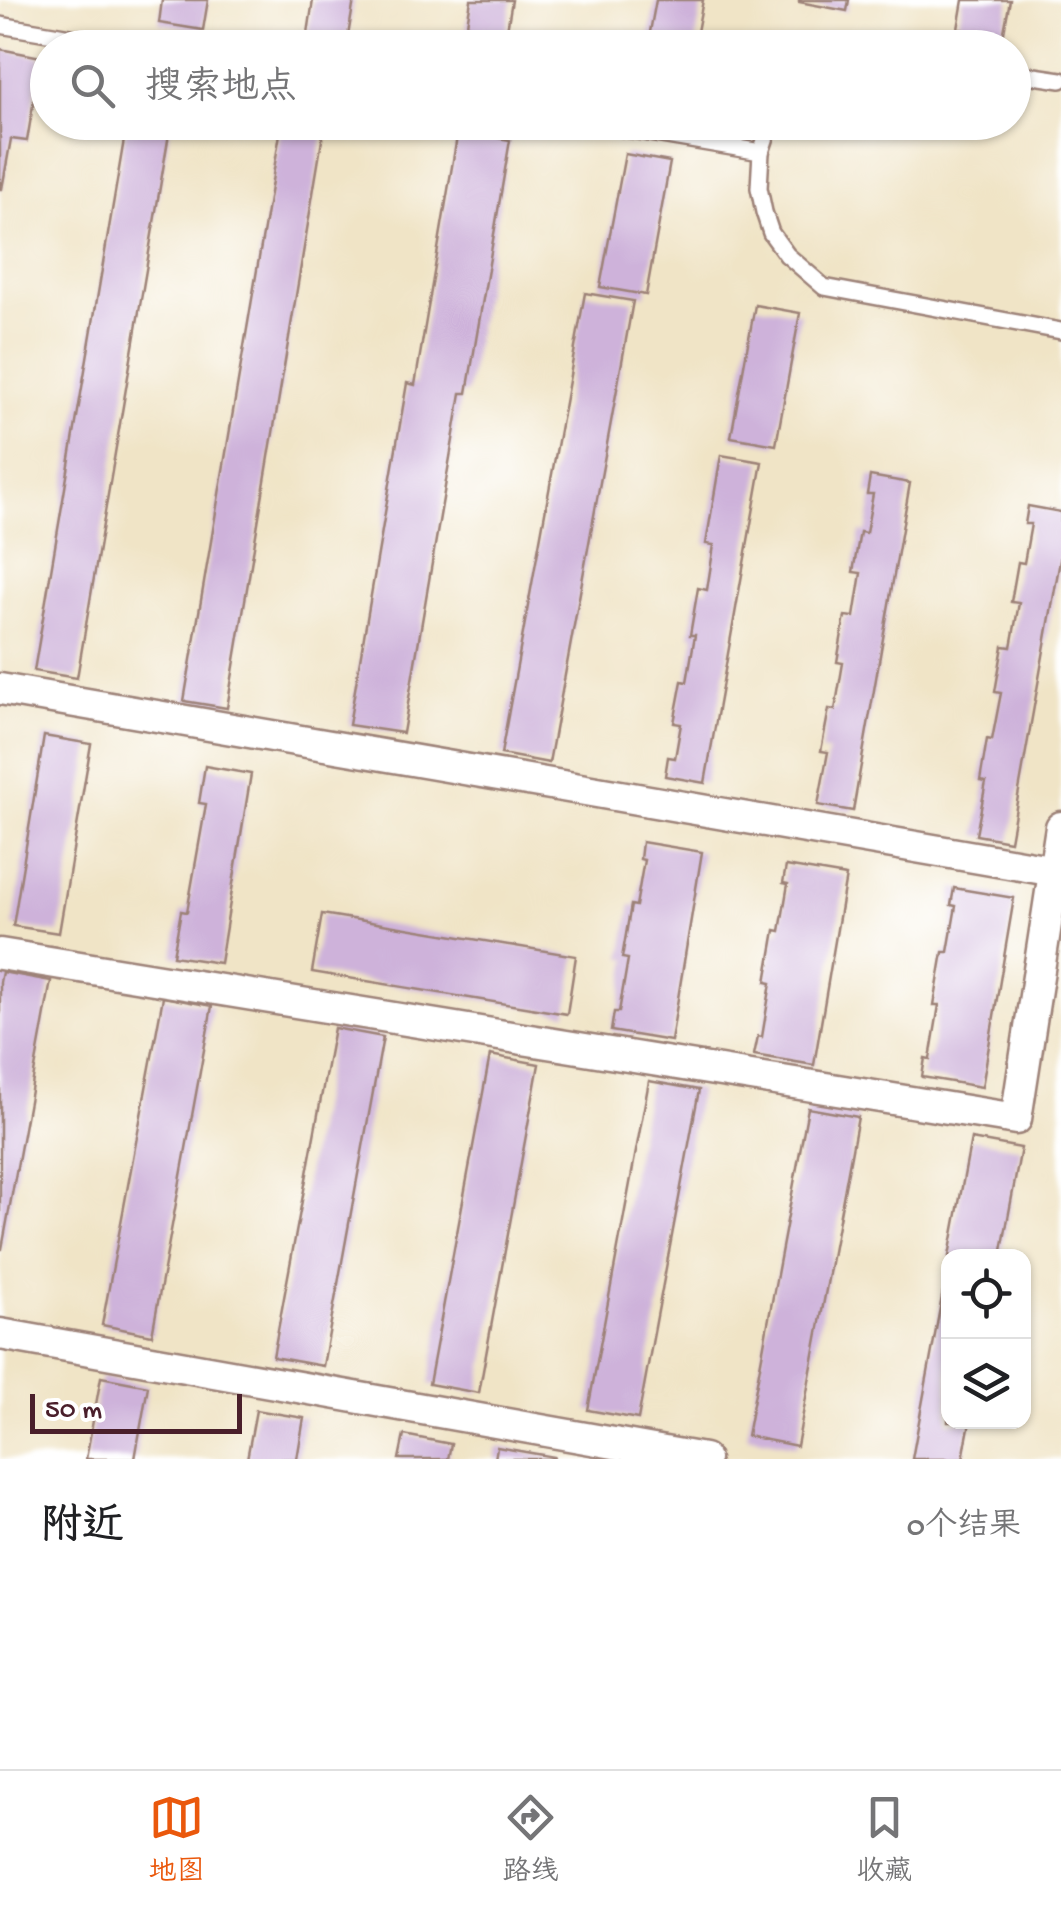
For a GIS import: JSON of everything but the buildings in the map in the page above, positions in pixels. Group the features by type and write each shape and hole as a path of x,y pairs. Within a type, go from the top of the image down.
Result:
{"street":[{"path":"0,690 1057,871"},
{"path":"0,954 1016,1120 1061,827"},
{"path":"0,1334 704,1459"}],"lane":[{"path":"0,25 30,30"},
{"path":"1031,76 1061,80"},
{"path":"691,140 762,152"},
{"path":"766,140 759,188 771,233 787,255 824,287 1061,331"}]}
